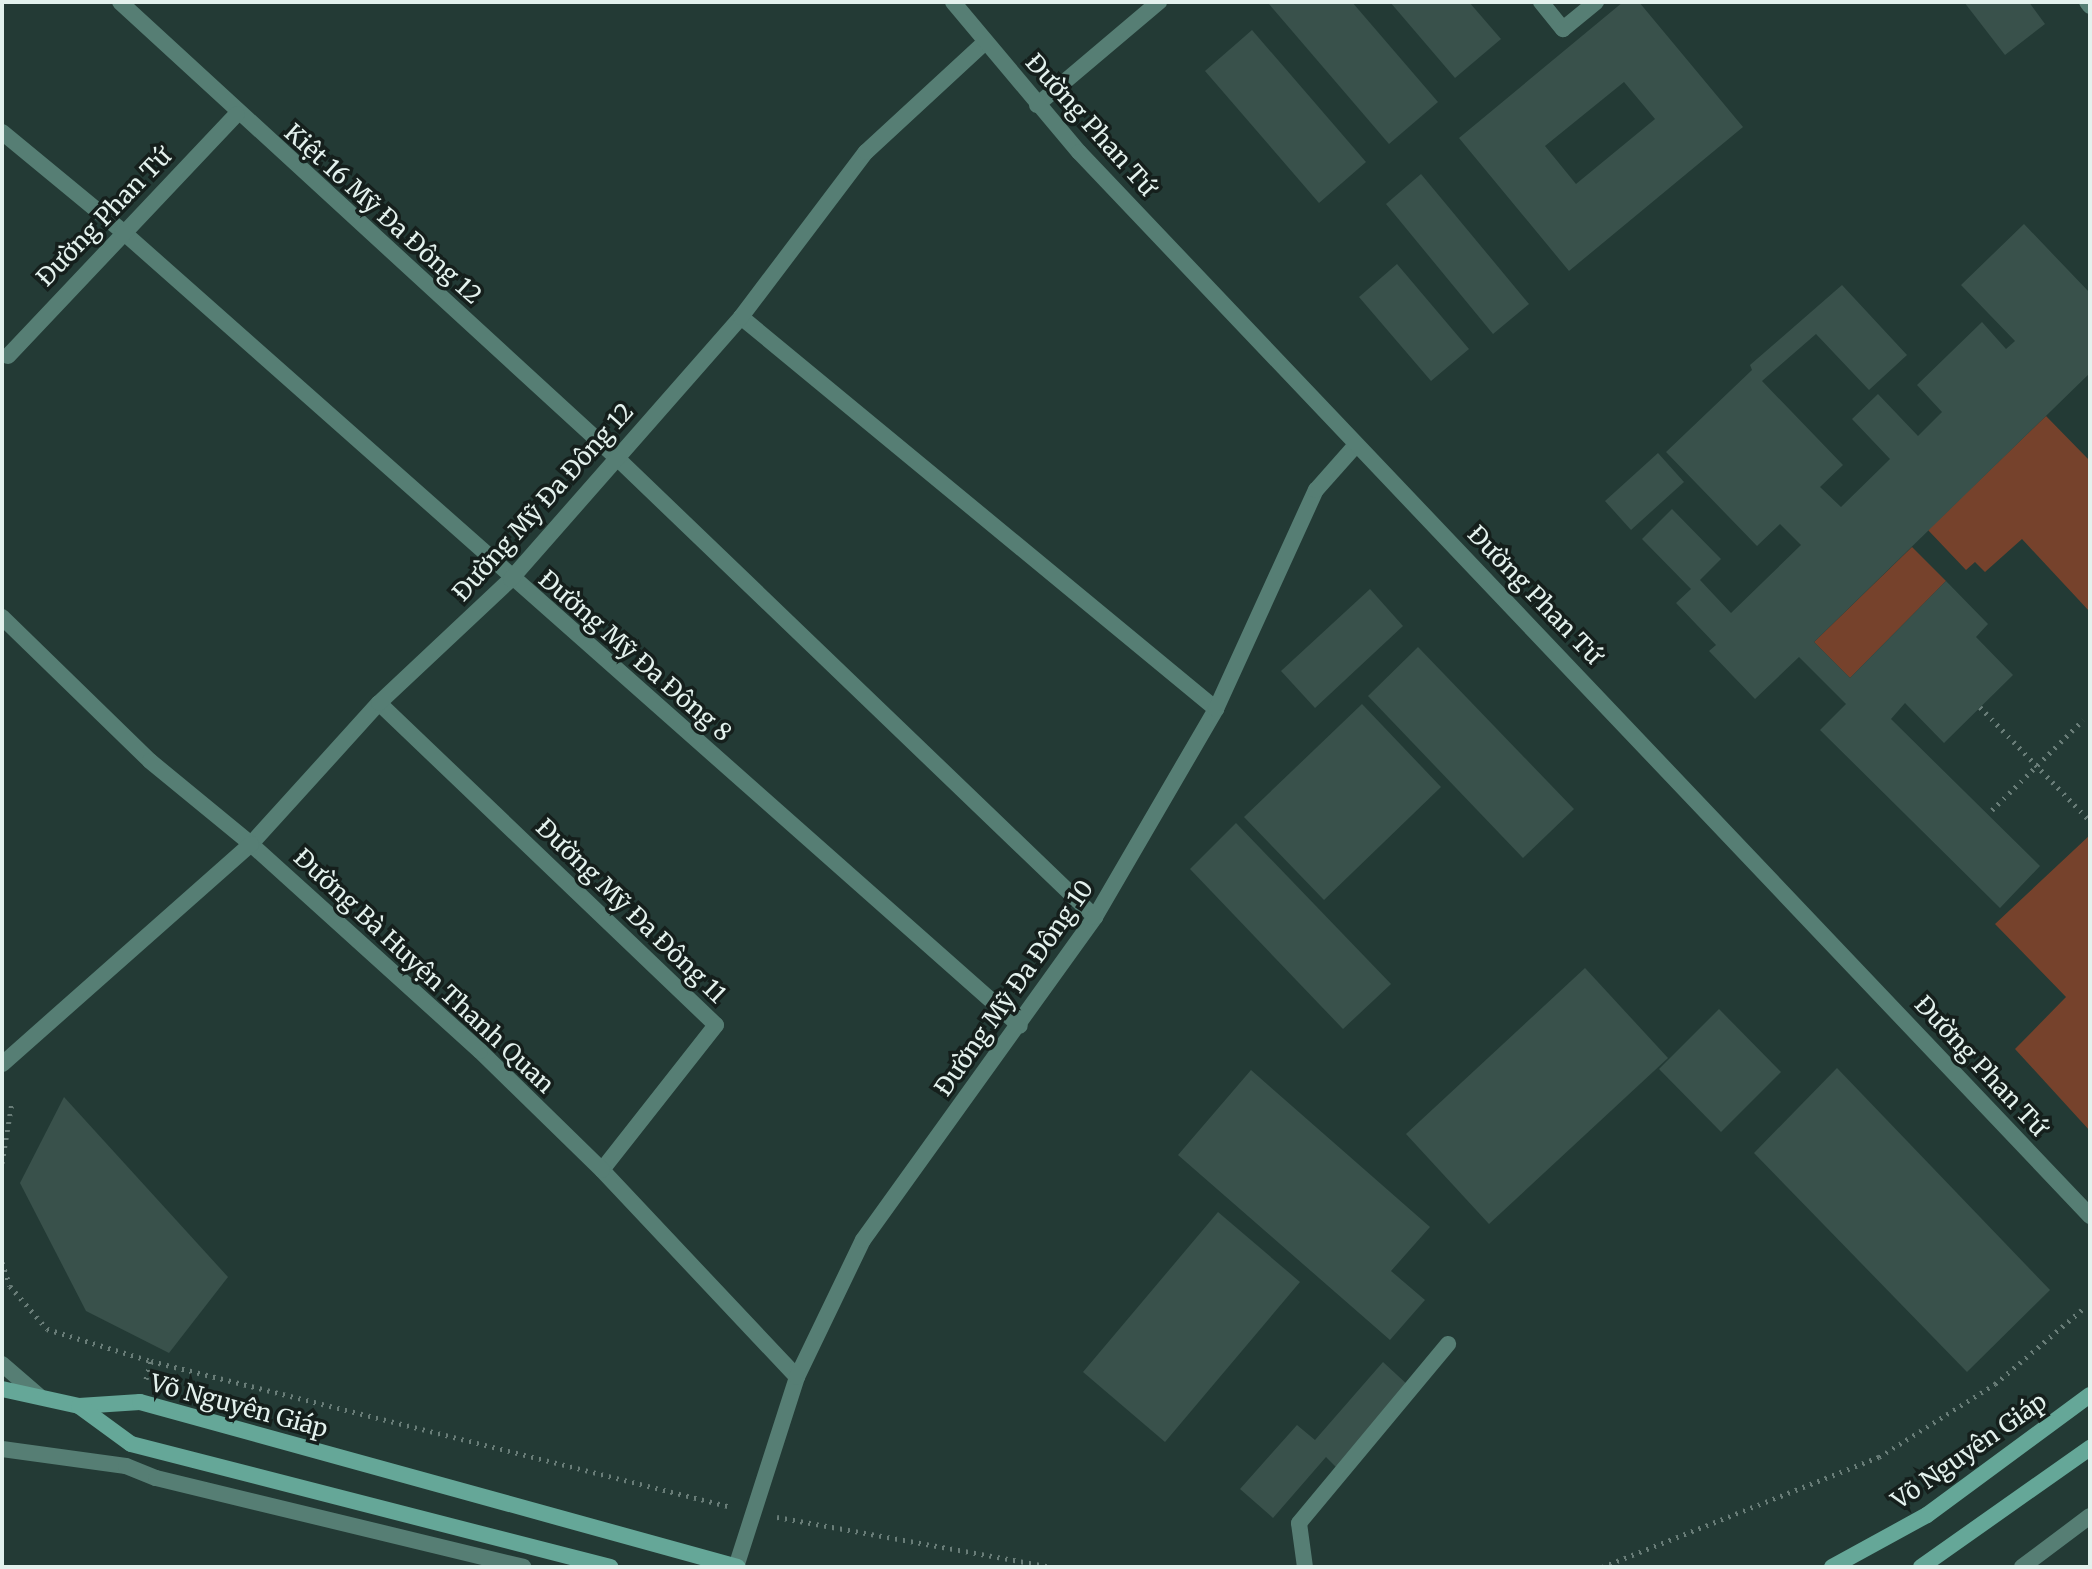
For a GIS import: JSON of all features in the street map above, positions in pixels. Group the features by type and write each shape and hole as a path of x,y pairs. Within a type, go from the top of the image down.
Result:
{"main road":[{"path":"2,1389 79,1406 131,1444 610,1567"},
{"name":"Võ Nguyên Giáp","path":"1832,1567 1927,1515 2090,1395"},
{"name":"Võ Nguyên Giáp","path":"79,1406 140,1402 737,1567"},
{"path":"1921,1567 2090,1448"}],"street":[{"name":"Kiệt 16 Mỹ Đa Đông 12","path":"120,2 237,114 617,458"},
{"name":"Đường Phan Tứ","path":"953,2 1037,105 1355,446 1616,712 2090,1216"},
{"path":"1037,105 1159,2"},
{"path":"1541,2 1563,29 1596,2"},
{"name":"Đường Mỹ Đa Đông 12","path":"2,1064 251,844 379,703 511,579 741,317 866,152 985,42"},
{"name":"Đường Phan Tứ","path":"8,356 122,231 237,114"},
{"name":"Đường Mỹ Đa Đông 8","path":"2,132 122,231 511,579 1020,1026"},
{"path":"741,317 1216,709"},
{"name":"Đường Mỹ Đa Đông 10","path":"737,1567 797,1377 863,1240 1020,1026 1095,917 1216,709 1316,490 1355,446"},
{"path":"617,458 1095,917"},
{"name":"Đường Bà Huyện Thanh Quan","path":"2,617 150,761 251,844 480,1051 602,1170 797,1377"},
{"name":"Đường Mỹ Đa Đông 11","path":"379,703 716,1025 602,1170"},
{"path":"1305,1567 1299,1523 1448,1344"},
{"path":"2,1364 39,1396"},
{"path":"2,1449 126,1466 156,1478 523,1567"},
{"path":"2022,1567 2090,1516"}],"path":[{"path":"1980,707 2090,821"},
{"path":"1992,810 2083,720"},
{"path":"2,1163 12,1102"},
{"path":"2,1262 10,1286 47,1329 151,1361 754,1512 1051,1567"},
{"path":"1602,1567 1879,1457 1995,1384 2084,1308"}],"shaded area":[{"path":"2046,416 2090,461 2090,612 2022,539 1985,572 1975,562 1966,570 1928,530"},
{"path":"1912,547 1946,581 1850,678 1814,642"},
{"path":"2090,835 2090,1131 2015,1049 2066,997 1995,924"}],"building":[{"path":"1352,2 1438,102 1389,144 1269,4"},
{"path":"1390,2 1469,2 1501,39 1455,78"},
{"path":"1623,2 1639,2 1743,127 1569,271 1459,138","holes":["1624,82 1655,119 1576,184 1545,146"]},
{"path":"1964,2 2029,2 2045,24 2005,55"},
{"path":"1252,30 1366,162 1319,203 1205,71"},
{"path":"1421,174 1529,304 1493,334 1386,204"},
{"path":"2024,224 2090,293 2090,373 1814,642 1850,678 1946,581 1988,624 1976,637 2013,675 1944,743 1905,703 1891,719 2040,866 2000,908 1820,730 1846,704 1799,657 1755,699 1709,651 1716,645 1676,603 1691,589 1642,539 1672,509 1721,559 1700,580 1731,613 1801,545 1780,524 1757,546 1666,452 1752,370 1750,365 1842,285 1907,355 1869,390 1816,334 1762,381 1843,465 1820,487 1841,507 1890,459 1852,419 1878,394 1918,436 1942,412 1917,385 1982,322 2006,349 2015,341 1961,285"},
{"path":"1397,264 1469,349 1431,381 1359,297"},
{"path":"1658,453 1684,482 1631,530 1605,501"},
{"path":"1370,589 1403,626 1315,708 1281,671"},
{"path":"1418,647 1574,809 1523,858 1368,696"},
{"path":"1362,704 1441,787 1324,900 1244,817"},
{"path":"1236,823 1391,984 1343,1029 1190,869"},
{"path":"1585,968 1668,1058 1489,1224 1406,1134"},
{"path":"1719,1009 1781,1072 1721,1132 1659,1069"},
{"path":"1837,1068 2050,1290 1967,1372 1754,1153"},
{"path":"1251,1070 1430,1227 1391,1271 1425,1300 1390,1340 1178,1155"},
{"path":"64,1097 228,1277 169,1353 86,1311 20,1183"},
{"path":"1218,1212 1300,1282 1165,1442 1083,1372"},
{"path":"1383,1362 1409,1386 1337,1468 1326,1457 1273,1518 1240,1489 1297,1425 1315,1440"}]}
